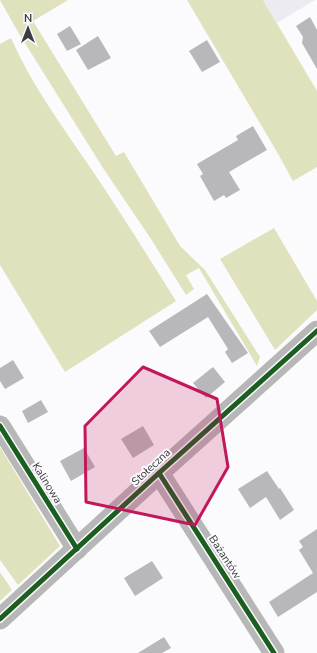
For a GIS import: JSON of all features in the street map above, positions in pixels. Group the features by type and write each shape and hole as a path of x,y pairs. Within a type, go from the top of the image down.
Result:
{"street":[{"name":"Stołeczna","path":"0,619 317,331"},
{"name":"Kalinowa","path":"0,426 77,549"},
{"name":"Bażantów","path":"159,473 274,653"}],"highlighted area":[{"path":"143,367 217,399 228,467 195,525 86,502 85,426"}],"shaded area":[{"path":"263,0 315,0 277,23"}],"green space":[{"path":"0,0 68,0 33,21 116,156 124,152 180,246 205,270 260,357 257,366 199,268 186,275 194,289 186,295 151,239 103,168 18,32"},
{"path":"187,0 263,0 317,91 317,167 293,181"},
{"path":"11,38 19,56 60,124 115,205 176,301 65,372 0,265 0,44"},
{"path":"274,228 317,301 317,310 275,350 220,259"},
{"path":"0,447 60,546 18,585 0,560"},
{"path":"0,572 12,590 0,601"}],"building":[{"path":"310,17 317,30 317,69 302,43 303,37 296,26"},
{"path":"70,26 81,44 67,51 57,34"},
{"path":"98,36 111,58 88,70 76,50"},
{"path":"207,40 220,62 202,72 189,51"},
{"path":"253,126 267,150 229,172 240,190 226,198 224,195 214,201 200,176 203,174 197,164 238,140 236,136"},
{"path":"207,294 248,353 232,363 225,352 228,349 208,317 160,347 149,331"},
{"path":"13,360 24,378 5,389 0,381 0,368"},
{"path":"213,367 225,382 206,398 193,383"},
{"path":"41,400 48,412 28,423 22,411"},
{"path":"143,426 154,445 133,458 121,439"},
{"path":"84,448 95,467 71,481 60,461"},
{"path":"267,471 294,510 280,520 266,497 250,508 238,489"},
{"path":"317,529 317,592 278,617 269,602 313,573 299,550 303,547 299,541"},
{"path":"152,561 163,578 135,596 124,578"},
{"path":"164,637 171,648 162,653 138,653"}],"cycle path":[{"path":"0,619 317,331"},
{"path":"0,426 77,549"},
{"path":"159,473 274,653"}]}
